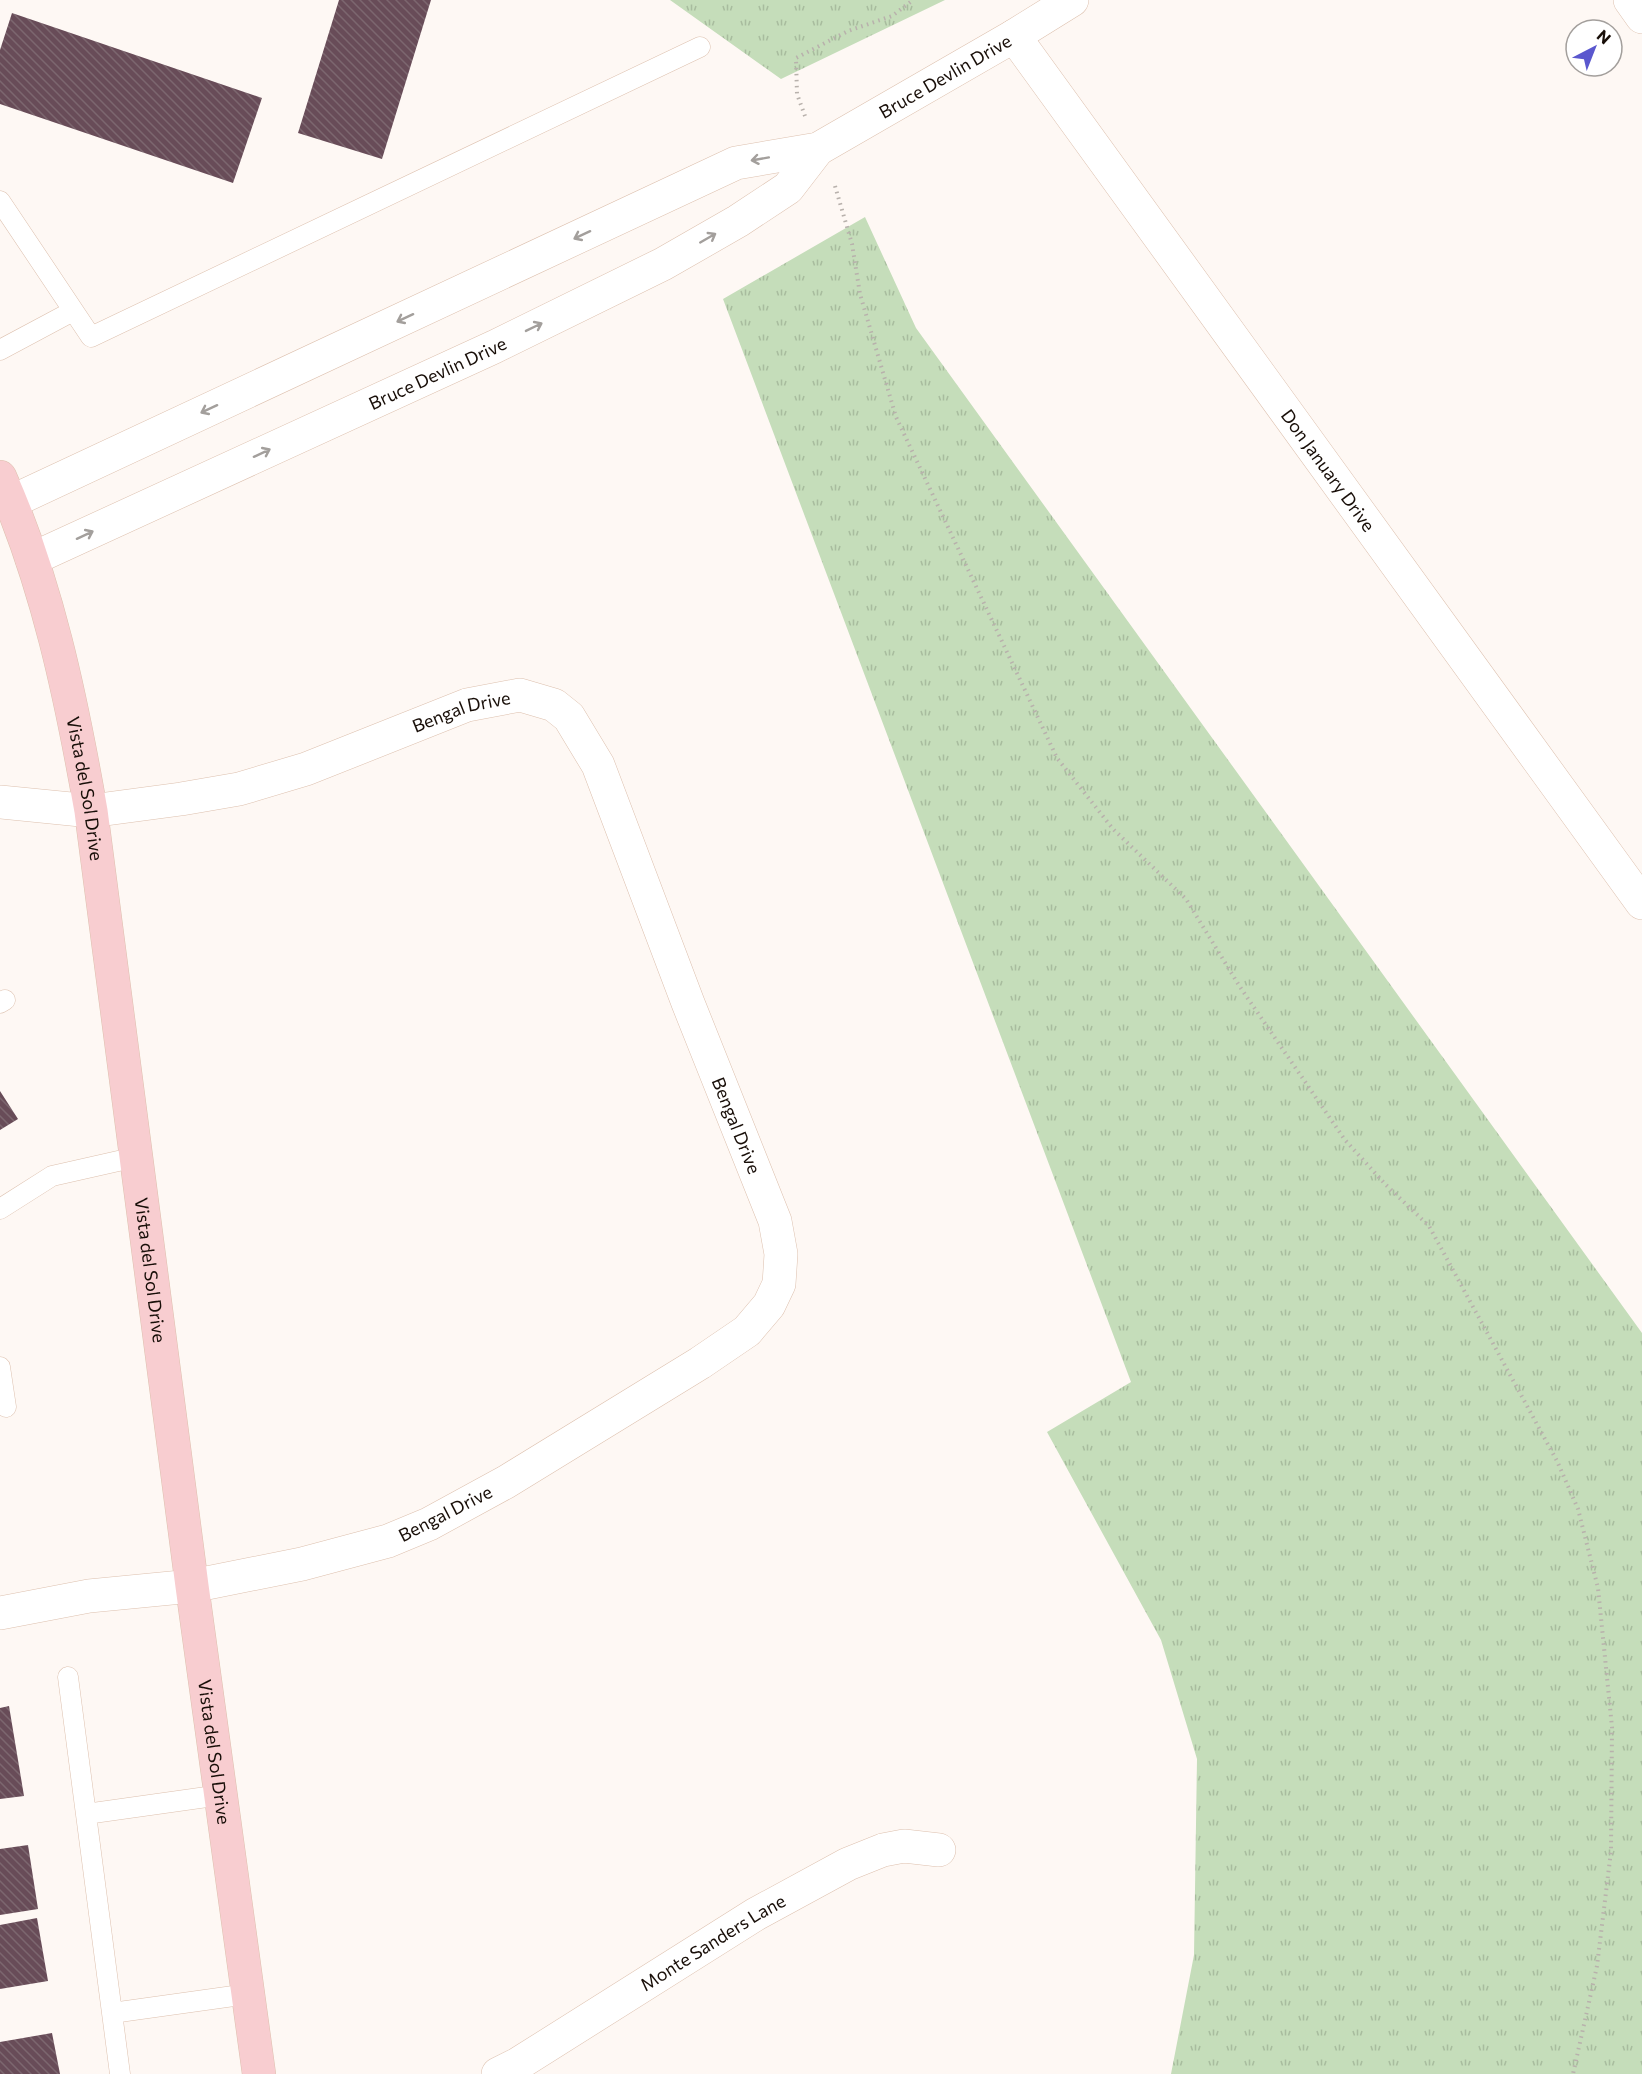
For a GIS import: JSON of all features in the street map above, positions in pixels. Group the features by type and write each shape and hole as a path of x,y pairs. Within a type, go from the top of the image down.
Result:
{"main road":[{"name":"Vista del Sol Drive","path":"6,489 32,559 58,648 78,736 91,811 192,1586 259,2074"}],"street":[{"name":"Bruce Devlin Drive","path":"6,489 736,163 818,149 1072,0"},
{"path":"1630,0 1642,17"},
{"name":"Don January Drive","path":"1014,36 1642,903"},
{"name":"Bruce Devlin Drive","path":"32,559 494,346 663,264 738,221 788,188 818,149"},
{"name":"Bengal Drive","path":"0,802 91,811 239,789 306,769 467,705 520,695 554,705 569,717 598,765 688,1003 775,1221 781,1254 779,1284 769,1305 747,1331 700,1363 506,1482 429,1524 388,1541 302,1564 192,1586 89,1596 0,1613"},
{"name":"Monte Sanders Lane","path":"498,2074 518,2064 756,1914 848,1864 883,1850 904,1846 939,1850"}],"lane":[{"path":"0,201 91,338 700,47"},
{"path":"0,350 73,311"},
{"path":"0,1209 52,1176 136,1157"},
{"path":"0,1367 6,1407"},
{"path":"68,1677 120,2074"},
{"path":"86,1814 221,1795"},
{"path":"112,2013 248,1994"}],"path":[{"path":"913,0 892,16 848,31 796,58 797,94 838,193 852,244 861,294 896,417 1057,758 1113,829 1186,899 1240,987 1339,1132 1386,1185 1429,1226 1557,1461 1578,1509 1598,1588 1612,1727 1611,1851 1597,1966 1573,2074"}],"green space":[{"path":"670,0 945,0 781,79"},
{"path":"865,217 916,328 1642,1333 1642,2074 1171,2074 1194,1955 1197,1759 1161,1640 1047,1432 1131,1382 723,299"}],"building":[{"path":"339,0 431,0 382,159 298,133"},
{"path":"12,13 262,98 233,183 0,104 0,50"},
{"path":"0,1091 18,1119 0,1130"},
{"path":"9,1706 24,1796 0,1799 0,1708"},
{"path":"28,1845 38,1909 0,1915 0,1849"},
{"path":"37,1918 48,1981 0,1989 0,1925"},
{"path":"52,2033 60,2074 0,2074 0,2042"}]}
